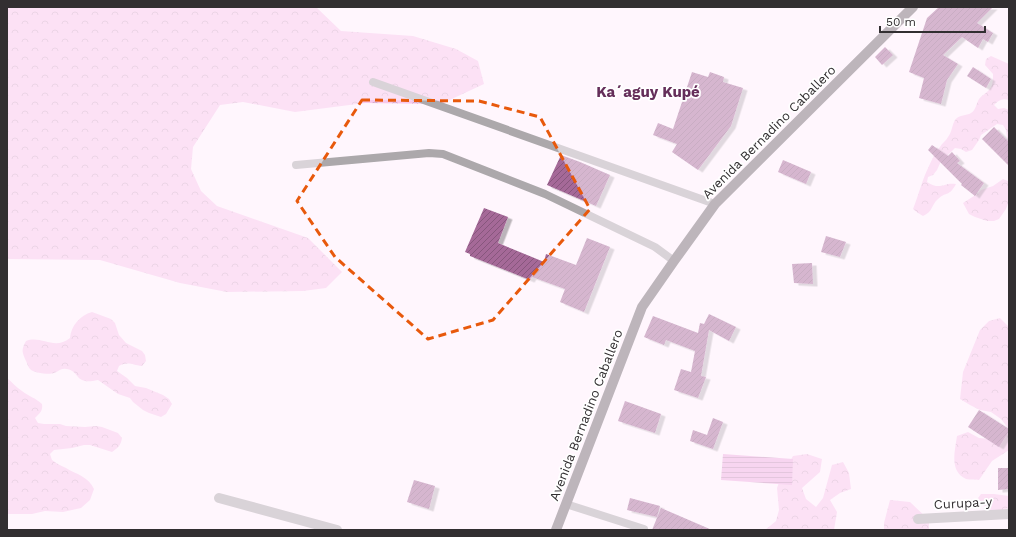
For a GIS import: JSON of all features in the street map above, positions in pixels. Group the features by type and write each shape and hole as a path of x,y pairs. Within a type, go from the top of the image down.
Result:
{"main road":[{"name":"Avenida Bernadino Caballero","path":"556,530 642,307 715,204 913,7"}],"street":[{"path":"219,498 337,530"},
{"name":"Curupa-y","path":"918,519 1009,514"}],"lane":[{"path":"373,82 715,204"},
{"path":"296,165 429,153 443,154 545,194 655,247 674,261"},
{"path":"566,504 644,529"}],"highlighted area":[{"path":"362,100 479,101 540,117 590,209 493,320 428,339 335,257 297,201"}],"green space":[{"path":"7,7 316,7 341,31 413,36 456,49 478,61 484,84 441,104 365,103 295,112 243,102 220,105 193,147 191,169 201,191 217,206 308,238 342,272 326,288 303,291 227,292 180,283 100,260 7,259"},
{"path":"991,56 1009,64 1009,100 1001,100 994,105 998,109 1004,108 1009,110 1009,152 1006,130 1003,125 997,124 981,135 972,150 966,152 955,148 942,159 937,170 933,175 928,177 927,182 936,186 956,184 950,192 938,199 929,212 923,216 913,209 931,161 949,135 955,120 973,112 981,96 991,88 993,74 985,65 986,59"},
{"path":"1003,179 1009,182 1009,201 1006,209 999,219 987,221 969,214 963,203 981,190 993,186"},
{"path":"92,312 111,319 115,323 119,335 126,343 142,351 145,355 146,361 142,366 125,364 119,366 117,371 135,386 146,388 169,399 172,404 166,414 161,417 149,413 143,410 130,398 118,394 98,380 85,381 70,370 63,369 52,374 45,374 34,372 29,368 23,351 26,341 37,340 53,343 64,342 70,338 74,325 80,318"},
{"path":"1000,318 1009,327 1009,450 992,461 979,480 966,479 957,471 955,466 954,454 957,436 968,432 979,438 1003,440 1008,428 1001,419 991,412 980,410 960,399 963,372 980,330 989,321"},
{"path":"7,378 20,390 42,404 42,410 35,418 38,423 60,424 66,426 102,427 118,433 122,438 119,446 112,452 90,445 84,445 54,450 50,454 52,460 82,476 92,485 94,489 90,500 81,508 63,512 45,511 32,514 7,514"},
{"path":"807,454 822,459 820,472 802,488 806,499 816,507 823,498 832,465 843,462 849,473 851,489 840,493 830,500 837,512 834,530 765,530 776,521 779,510 777,488 781,477 793,456"},
{"path":"981,494 1009,496 1009,508 999,511 991,511 985,507 978,498"},
{"path":"890,500 910,502 929,520 929,530 884,530 884,523"}],"shaded area":[{"path":"723,454 793,459 792,485 721,480"}],"building":[{"path":"939,7 993,7 977,23 993,33 988,42 983,39 978,48 962,37 943,55 958,64 947,80 941,104 919,98 924,78 909,72 927,18"},
{"path":"885,47 893,55 882,65 875,57"},
{"path":"973,67 991,79 986,88 967,76"},
{"path":"692,72 708,77 710,72 724,77 723,82 743,88 731,126 698,170 672,152 677,144 653,135 658,123 673,129"},
{"path":"994,127 1009,142 1009,166 982,139"},
{"path":"932,145 948,156 952,152 960,161 957,163 984,183 975,196 961,185 962,184 928,150"},
{"path":"561,155 610,175 596,206 547,185"},
{"path":"783,160 811,172 806,184 778,172"},
{"path":"484,208 508,217 498,243 544,262 546,254 576,265 587,238 610,247 584,312 560,302 565,289 532,277 530,280 470,256 470,254 465,252"},
{"path":"826,236 846,242 840,257 821,252"},
{"path":"812,263 813,284 794,283 792,264"},
{"path":"709,314 736,327 729,341 709,330 701,376 706,377 698,398 674,390 681,369 691,372 695,351 666,340 664,345 644,337 653,316 698,333 700,323 704,324"},
{"path":"625,401 661,414 655,433 618,421"},
{"path":"979,410 1009,429 999,447 968,427"},
{"path":"713,418 723,422 713,449 690,441 693,430 707,435"},
{"path":"998,468 1009,468 1009,489 998,490"},
{"path":"414,480 435,486 429,509 407,502"},
{"path":"630,498 660,506 657,517 627,510"},
{"path":"661,508 712,530 652,530"}],"district":[{"name":"Ka´aguy Kupé","path":"648,92"}]}
